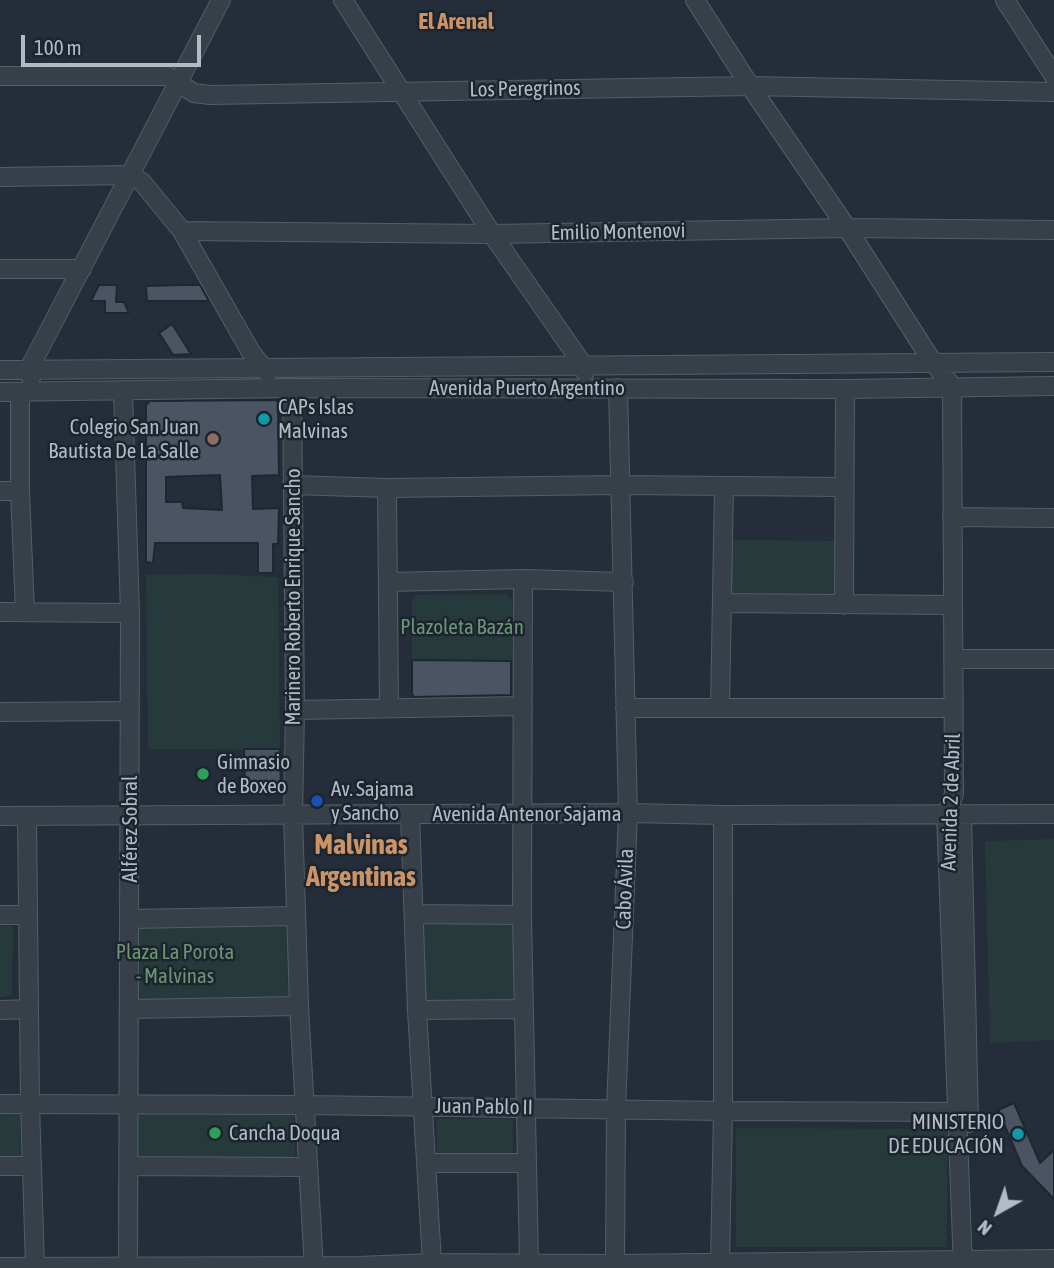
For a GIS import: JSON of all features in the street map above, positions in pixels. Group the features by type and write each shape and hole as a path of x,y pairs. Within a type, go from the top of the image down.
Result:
{"street":[{"path":"25,612 20,491 29,369 221,0"},
{"path":"343,0 492,234 582,366 591,388"},
{"path":"695,0 934,364 952,386"},
{"path":"1005,0 1054,76"},
{"name":"Los Peregrinos","path":"0,76 167,76 194,93 210,95 750,86 1054,92"},
{"path":"0,177 128,175 142,182 182,231 252,354 270,376 269,389"},
{"name":"Emilio Montenovi","path":"182,231 492,234 847,228 1054,230"},
{"path":"0,269 82,269"},
{"name":"Avenida Puerto Argentino","path":"0,370 1054,362"},
{"name":"Avenida 2 de Abril","path":"952,386 954,815 967,1264"},
{"name":"Avenida Puerto Argentino","path":"0,392 292,388 845,389 1054,386"},
{"name":"Marinero Roberto Enrique Sancho","path":"292,388 295,710 293,816 299,1006 314,1267"},
{"name":"Cabo Ávila","path":"615,1264 616,1109 628,813 618,388"},
{"path":"844,605 845,389"},
{"name":"Alférez Sobral","path":"123,390 130,613 128,1267"},
{"path":"292,485 387,488 619,485 844,487"},
{"path":"720,708 724,487"},
{"path":"387,488 388,708"},
{"path":"0,491 20,491"},
{"path":"952,517 1054,518"},
{"path":"388,582 523,579 624,582"},
{"path":"523,579 522,915 529,1263"},
{"path":"723,603 952,605"},
{"path":"0,612 130,613"},
{"path":"953,659 1054,659"},
{"path":"295,710 523,706"},
{"path":"625,708 953,708"},
{"path":"0,712 130,711"},
{"path":"410,814 417,1010 432,1263"},
{"name":"Avenida Antenor Sajama","path":"0,816 1054,814"},
{"path":"27,816 31,1166 35,1267"},
{"path":"720,1263 723,816"},
{"path":"414,914 522,915"},
{"path":"0,915 27,915"},
{"path":"130,919 296,916"},
{"path":"130,1009 299,1006"},
{"path":"0,1010 29,1009"},
{"path":"417,1010 523,1009"},
{"name":"Juan Pablo II","path":"0,1104 962,1112"},
{"path":"427,1163 527,1163"},
{"path":"0,1166 31,1166"},
{"path":"128,1166 308,1167"},
{"path":"0,1267 359,1267 432,1263 967,1264 1054,1259"}],"green space":[{"path":"730,540 839,541 839,597 730,596"},
{"path":"146,575 278,577 280,749 148,749"},
{"name":"Plazoleta Bazán","path":"506,594 512,600 512,661 412,660 412,600 417,595"},
{"path":"1054,839 1054,1040 990,1043 985,841"},
{"path":"420,920 516,920 515,1004 423,1005"},
{"name":"Plaza La Porota - Malvinas","path":"286,924 288,999 137,1001 136,928"},
{"path":"0,925 13,926 12,996 0,997"},
{"path":"294,1110 295,1157 136,1159 135,1111"},
{"path":"0,1113 20,1113 21,1161 0,1162"},
{"path":"437,1119 513,1119 513,1155 437,1155"},
{"path":"736,1128 947,1129 947,1247 736,1247"}],"building":[{"path":"99,285 117,285 116,302 124,302 129,313 105,313 105,301 91,301"},
{"path":"200,285 209,301 147,301 146,286"},
{"path":"172,324 191,354 173,355 159,333"},
{"path":"150,401 278,402 279,475 252,476 253,509 279,508 278,544 273,544 273,573 258,573 258,543 155,543 153,563 146,562 146,405","holes":["220,475 222,510 183,508 182,502 166,502 166,477"]},
{"path":"412,660 511,661 511,695 414,697"},
{"path":"244,749 280,749 281,790 245,790"},
{"path":"1014,1103 1040,1163 1054,1150 1054,1199 1022,1166 998,1110"}],"place":[{"name":"CAPs Islas Malvinas","path":"264,419"},
{"name":"Colegio San Juan Bautista De La Salle","path":"213,439"},
{"name":"Gimnasio de Boxeo","path":"203,774"},
{"name":"Av. Sajama y Sancho","path":"317,801"},
{"name":"Cancha Doqua","path":"215,1133"},
{"name":"MINISTERIO DE EDUCACIÓN","path":"1018,1134"}],"district":[{"name":"El Arenal","path":"456,22"},
{"name":"Malvinas Argentinas","path":"361,861"}]}
